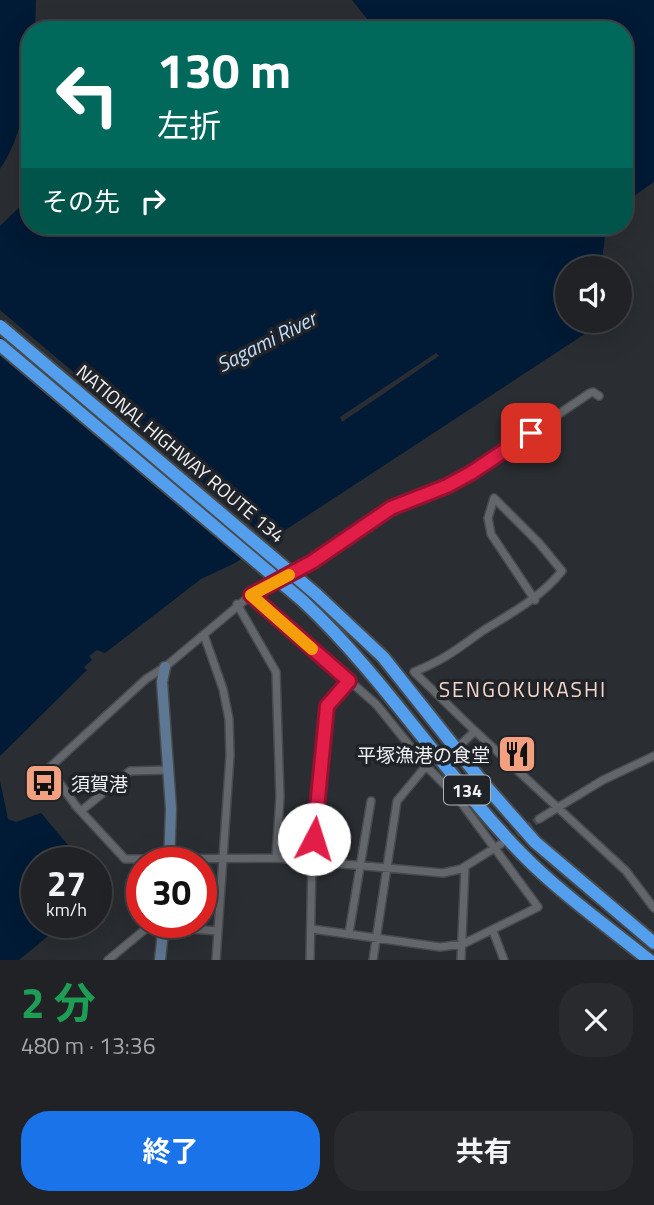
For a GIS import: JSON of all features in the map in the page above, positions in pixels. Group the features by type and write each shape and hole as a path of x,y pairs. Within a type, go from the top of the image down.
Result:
{"highway":[{"name":"NATIONAL HIGHWAY ROUTE 134","path":"0,326 316,594 383,657 535,842 654,943"},
{"name":"NATIONAL HIGHWAY ROUTE 134","path":"0,345 303,601 367,666 487,815 524,856 649,960"}],"street":[{"path":"126,859 81,811 49,768 146,679 204,635 237,604 312,562 391,508 447,486 471,473 590,393 599,396"},
{"path":"535,600 491,534 488,518 494,498 539,543 562,571 535,600 481,633 456,653 414,672 626,871 654,908"},
{"path":"251,595 376,704 497,847 538,907 463,944 440,947 312,929"},
{"path":"237,604 276,672 280,783 276,858"},
{"path":"204,635 223,689 229,719 230,756 216,960"},
{"path":"165,667 162,682 168,770 169,847"},
{"path":"310,960 312,860 327,706 349,681"},
{"path":"456,749 475,731"},
{"path":"539,819 603,780 654,756"},
{"path":"373,960 397,801 426,766"},
{"path":"81,811 130,771 168,770"},
{"path":"349,933 372,801"},
{"path":"217,858 312,860 443,873 465,867 497,847"},
{"path":"461,960 465,867"},
{"path":"493,931 504,960"},
{"path":"108,960 140,938"},
{"path":"160,938 160,960"}],"water":[{"path":"0,0 36,0 35,21 21,21 21,120 9,154 0,169"},
{"path":"352,0 654,0 654,182 633,196 633,21 369,21"},
{"name":"Sagami River","path":"21,206 21,235 605,235 603,256 555,256 555,333 586,333 235,563 201,579 105,653 97,650 89,656 92,660 84,667 87,670 0,756 0,226"},
{"path":"0,781 8,819 16,822 41,813 70,847 21,847 21,938 46,938 19,960 0,960"}],"pier":[{"path":"0,310 270,542 243,561 0,352"},
{"path":"436,353 439,356 342,422 340,417"}],"tunnel":[{"path":"508,840 539,819"}],"slow traffic":[{"path":"289,575 251,595 312,649"}],"place":[{"name":"平塚漁港の食堂","path":"517,754"},
{"name":"須賀港","path":"44,783"}],"district":[{"name":"SENGOKUKASHI","path":"523,689"}],"route":[{"path":"314,839 327,706 349,681 251,595 312,562 391,508 447,486 531,433"}]}
